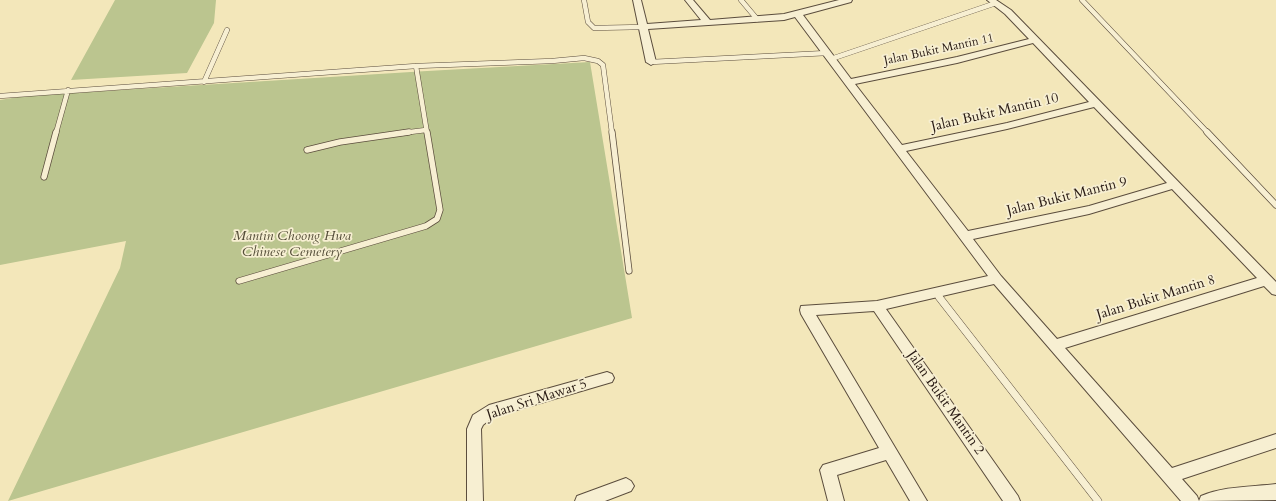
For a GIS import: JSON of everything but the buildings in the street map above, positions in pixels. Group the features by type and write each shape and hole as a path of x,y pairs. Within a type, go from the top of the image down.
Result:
{"street":[{"path":"637,0 651,62"},
{"path":"689,0 707,22"},
{"path":"643,27 757,20 798,15 848,0"},
{"path":"994,2 1008,12 1272,285"},
{"path":"798,15 997,279 1191,501"},
{"name":"Jalan Bukit Mantin 11","path":"848,82 957,60 1035,40"},
{"name":"Jalan Bukit Mantin 10","path":"899,148 1007,126 1096,103"},
{"name":"Jalan Bukit Mantin 9","path":"966,236 1089,210 1174,185"},
{"path":"919,501 806,310 877,306 997,279"},
{"name":"Jalan Bukit Mantin 8","path":"1055,345 1272,285"},
{"name":"Jalan Bukit Mantin 2","path":"877,306 1012,501"},
{"name":"Jalan Sri Mawar 5","path":"475,501 474,429 478,420 489,412 607,378"},
{"path":"1169,476 1276,442"},
{"path":"836,501 828,470 889,452"},
{"path":"584,501 626,486"},
{"path":"1207,501 1276,492"}],"lane":[{"path":"584,0 588,22 594,28 643,27"},
{"path":"741,0 757,20"},
{"path":"1082,0 1276,205"},
{"path":"651,62 829,56 994,2"},
{"path":"204,82 227,30"},
{"path":"0,96 416,66 552,61 584,58 598,61 603,64 629,271"},
{"path":"239,281 426,226 437,219 440,210 416,66"},
{"path":"44,176 68,90"},
{"path":"307,150 340,142 426,130"},
{"path":"936,293 1098,501"}],"green space":[{"path":"115,0 216,0 214,23 187,73 71,80"},
{"name":"Mantin Choong Hwa Chinese Cemetery","path":"590,62 632,318 8,501 120,268 126,241 0,265 0,100 24,96"}]}
